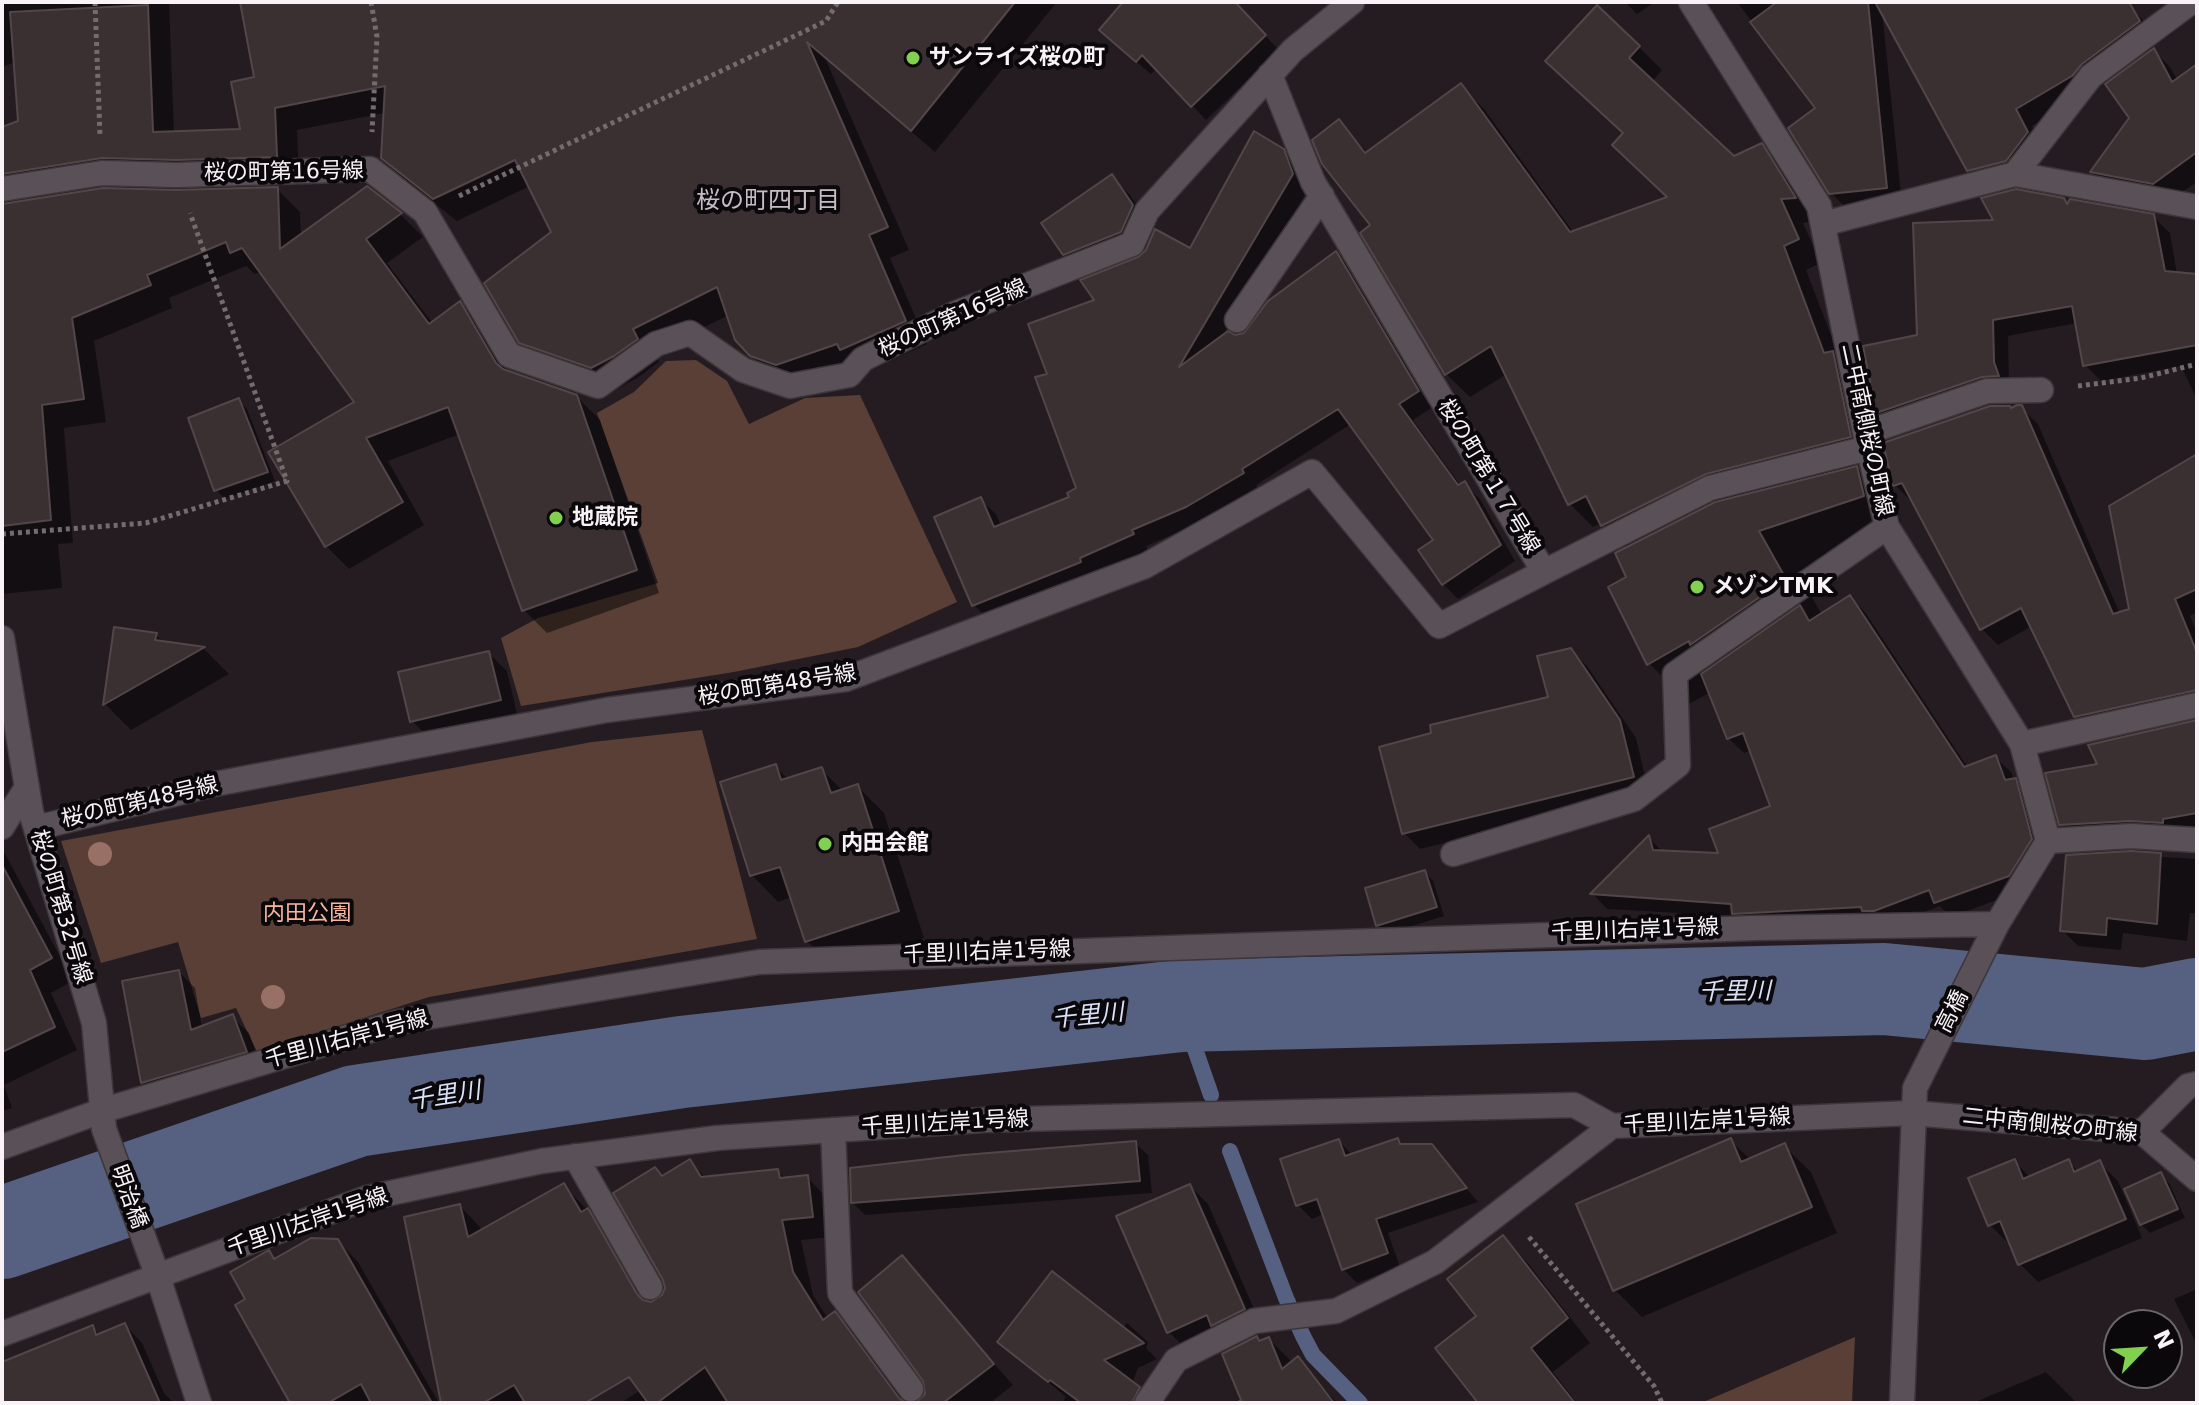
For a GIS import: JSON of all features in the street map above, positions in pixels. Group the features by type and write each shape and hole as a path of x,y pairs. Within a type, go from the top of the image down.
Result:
{"street":[{"name":"桜の町第16号線","path":"2,189 102,173 176,175 370,169 425,212 509,355 598,386 656,344 690,333 743,370 790,386 849,375 863,359 954,314 1132,244 1147,211 1270,75 1293,50 1352,2"},
{"path":"2015,174 2091,76 2191,2"},
{"name":"二中南側桜の町線","path":"1701,5 1819,206 1866,441 1887,527 2022,744 2048,841"},
{"name":"桜の町第１７号線","path":"1270,75 1313,182 1544,572 1710,488 1866,441 1987,391 2041,390"},
{"path":"1823,224 2015,174 2197,207"},
{"path":"1237,320 1322,196"},
{"name":"桜の町第48号線","path":"36,828 215,784 607,710 846,679 1145,566 1312,472 1439,626 1544,572"},
{"path":"1453,854 1634,799 1678,765 1675,674 1887,527"},
{"name":"桜の町第32号線","path":"2,638 36,828 94,1023 102,1120"},
{"path":"2022,744 2197,705"},
{"path":"2,827 27,787"},
{"path":"1994,930 2048,841 2131,836 2197,840"},
{"name":"千里川右岸1号線","path":"2,1147 102,1120 398,1022 759,962 1740,928 1994,930"},
{"name":"高橋","path":"1912,1113 1915,1088 1994,930"},
{"path":"2142,1132 2188,1086 2197,1084"},
{"name":"千里川左岸1号線","path":"2,1334 156,1271 367,1198 542,1161 717,1138 983,1120 1574,1105 1612,1126 1912,1113"},
{"path":"1902,1403 1912,1113"},
{"name":"二中南側桜の町線","path":"1912,1113 2142,1132 2197,1179"},
{"name":"明治橋","path":"102,1120 199,1403"},
{"path":"1147,1403 1176,1360 1254,1321 1336,1311 1435,1262 1612,1126"},
{"path":"833,1130 840,1293 911,1389"},
{"path":"575,1156 650,1287"}],"path":[{"path":"95,2 102,173"},
{"path":"370,169 377,37 371,2"},
{"path":"425,212 826,21 838,2"},
{"path":"2,534 146,523 287,481 176,175"},
{"path":"2041,390 2141,378 2197,364"},
{"path":"1506,1208 1654,1386 1662,1403"}],"green space":[{"path":"696,360 727,381 749,424 805,398 860,395 957,602 858,647 734,672 521,706 501,638 538,618 658,583 597,413 634,392 666,361"},
{"name":"内田公園","path":"702,730 757,939 429,997 257,1052 236,1008 201,1018 178,942 101,963 61,841 592,742"},
{"path":"1855,1337 1852,1403 1701,1403"}],"building":[{"path":"240,2 1015,2 911,131 807,42 888,227 869,235 906,321 840,350 837,344 776,365 750,356 735,340 717,287 633,329 638,339 591,368 519,343 484,283 551,232 515,160 433,199 381,158 385,86 275,108 277,157 176,160 102,158 2,174 2,127 18,121 10,12 148,5 153,132 240,129 231,82 254,77"},
{"path":"1123,2 1235,2 1266,35 1191,107 1142,55 1136,62 1099,30"},
{"path":"1777,2 1868,2 1887,188 1829,194 1788,128 1815,108 1750,22"},
{"path":"1875,2 2129,2 2140,21 2082,64 2072,76 2016,109 2028,132 2006,161 1967,171"},
{"path":"1597,5 1640,46 1629,58 1734,156 1762,143 1796,198 1781,199 1799,239 1784,246 1824,353 1833,351 1851,437 1706,474 1601,526 1586,496 1568,505 1491,346 1445,375 1360,233 1370,225 1322,164 1312,140 1339,119 1365,153 1461,83 1570,232 1667,197 1612,145 1623,133 1545,61"},
{"path":"2154,48 2172,82 2197,64 2197,152 2153,184 2090,172 2129,118 2105,84"},
{"path":"1254,131 1284,149 1293,174 1179,367 1228,331 1235,335 1244,333 1268,301 1336,251 1419,391 1399,404 1458,485 1465,481 1501,545 1442,585 1418,550 1433,540 1338,409 1242,469 1244,473 1186,507 1132,530 1134,534 1080,558 1081,562 972,606 934,517 981,497 994,527 1069,497 1067,493 1076,488 1035,377 1047,374 1028,324 1094,300 1080,280 1138,257 1146,250 1155,229 1190,248"},
{"path":"1112,174 1133,205 1121,232 1063,255 1041,223"},
{"path":"367,186 402,213 366,239 429,324 460,301 496,363 503,369 577,395 637,570 522,611 448,407 366,438 403,502 325,547 268,452 354,402 242,248 230,253 226,242 147,275 151,285 72,318 84,399 42,405 51,520 2,526 2,204 103,188 176,190 278,187 280,249"},
{"path":"2016,189 2064,198 2067,204 2070,199 2154,214 2165,271 2197,274 2197,345 2083,366 2072,306 1993,320 1994,362 1999,376 1982,377 1876,413 1863,346 1917,335 1913,223 1993,220 1981,198"},
{"path":"239,398 268,472 214,491 188,418"},
{"path":"2022,405 2113,614 2129,609 2109,506 2197,454 2197,589 2175,599 2197,653 2197,690 2074,717 2021,608 1980,630 1902,483 1893,486 1883,443 1990,406 2011,408"},
{"name":"メゾンTMK","path":"1857,466 1864,496 1759,531 1786,579 1690,645 1689,641 1647,665 1608,587 1626,577 1615,553 1715,502"},
{"path":"1850,595 1964,767 1996,755 2005,780 2016,778 2032,839 2009,876 1934,903 1929,890 1874,911 1862,911 1861,907 1732,914 1731,904 1590,894 1649,835 1653,850 1718,853 1709,829 1770,806 1743,733 1727,739 1701,674 1800,605 1809,621"},
{"path":"114,627 157,633 155,640 205,647 103,705"},
{"path":"1571,648 1620,720 1634,777 1402,834 1379,747 1431,733 1430,725 1548,697 1537,656"},
{"path":"489,651 501,700 410,722 398,672"},
{"path":"2197,720 2197,813 2163,819 2163,823 2130,821 2059,825 2045,773 2097,764 2088,745"},
{"path":"776,764 781,780 822,767 831,793 858,784 899,911 805,942 780,867 750,876 720,782"},
{"path":"2131,851 2161,853 2157,924 2107,918 2106,935 2060,931 2066,855"},
{"path":"2,865 52,958 30,970 55,1027 2,1052"},
{"path":"1425,870 1437,907 1376,926 1365,888"},
{"path":"179,970 191,1030 233,1014 247,1052 141,1083 122,981"},
{"path":"1398,1138 1400,1144 1432,1144 1467,1188 1376,1219 1388,1253 1342,1270 1317,1199 1296,1206 1280,1159 1339,1139 1345,1156"},
{"path":"1731,1138 1741,1162 1785,1143 1812,1207 1613,1291 1576,1204"},
{"path":"1136,1141 1140,1181 851,1203 850,1168"},
{"path":"690,1159 701,1177 778,1169 780,1178 808,1175 813,1217 782,1220 793,1272 823,1320 835,1311 899,1398 906,1403 728,1403 705,1367 657,1403 648,1403 629,1377 585,1403 525,1403 514,1385 483,1403 441,1403 404,1217 460,1204 468,1237 564,1183 581,1212 588,1208 637,1294 651,1302 662,1295 665,1288 663,1280 613,1193 655,1167 662,1176"},
{"path":"2015,1159 2023,1179 2069,1159 2074,1172 2100,1160 2126,1219 2018,1265 2000,1221 1988,1226 1968,1178"},
{"path":"2161,1172 2178,1209 2140,1225 2124,1189"},
{"path":"1190,1184 1245,1309 1211,1326 1207,1315 1167,1333 1116,1216"},
{"path":"1503,1235 1568,1318 1531,1348 1575,1403 1478,1403 1435,1348 1476,1316 1447,1279"},
{"path":"311,1238 338,1239 432,1403 371,1403 361,1384 328,1403 290,1403 235,1305 245,1299 230,1272 269,1250 274,1259"},
{"path":"902,1255 994,1364 943,1403 915,1403 925,1394 923,1381 858,1292"},
{"path":"1052,1271 1144,1343 1104,1360 1140,1387 1132,1403 1081,1403 997,1342"},
{"path":"125,1323 160,1403 2,1403 2,1362 93,1325 96,1335"},
{"path":"1257,1336 1259,1341 1269,1337 1282,1369 1298,1356 1334,1403 1237,1403 1241,1400 1222,1354"}],"waterway":[{"name":"千里川","path":"2,1233 356,1111 682,1062 1180,1006 1884,989 2145,1014 2197,1004"},
{"path":"1180,1006 1211,1095"},
{"path":"1230,1151 1303,1336 1313,1355 1360,1403"}],"place":[{"name":"サンライズ桜の町","path":"913,58"},
{"name":"地蔵院","path":"556,518"},
{"name":"メゾンTMK","path":"1697,587"},
{"name":"内田会館","path":"825,844"}],"district":[{"name":"桜の町四丁目","path":"768,202"}]}
